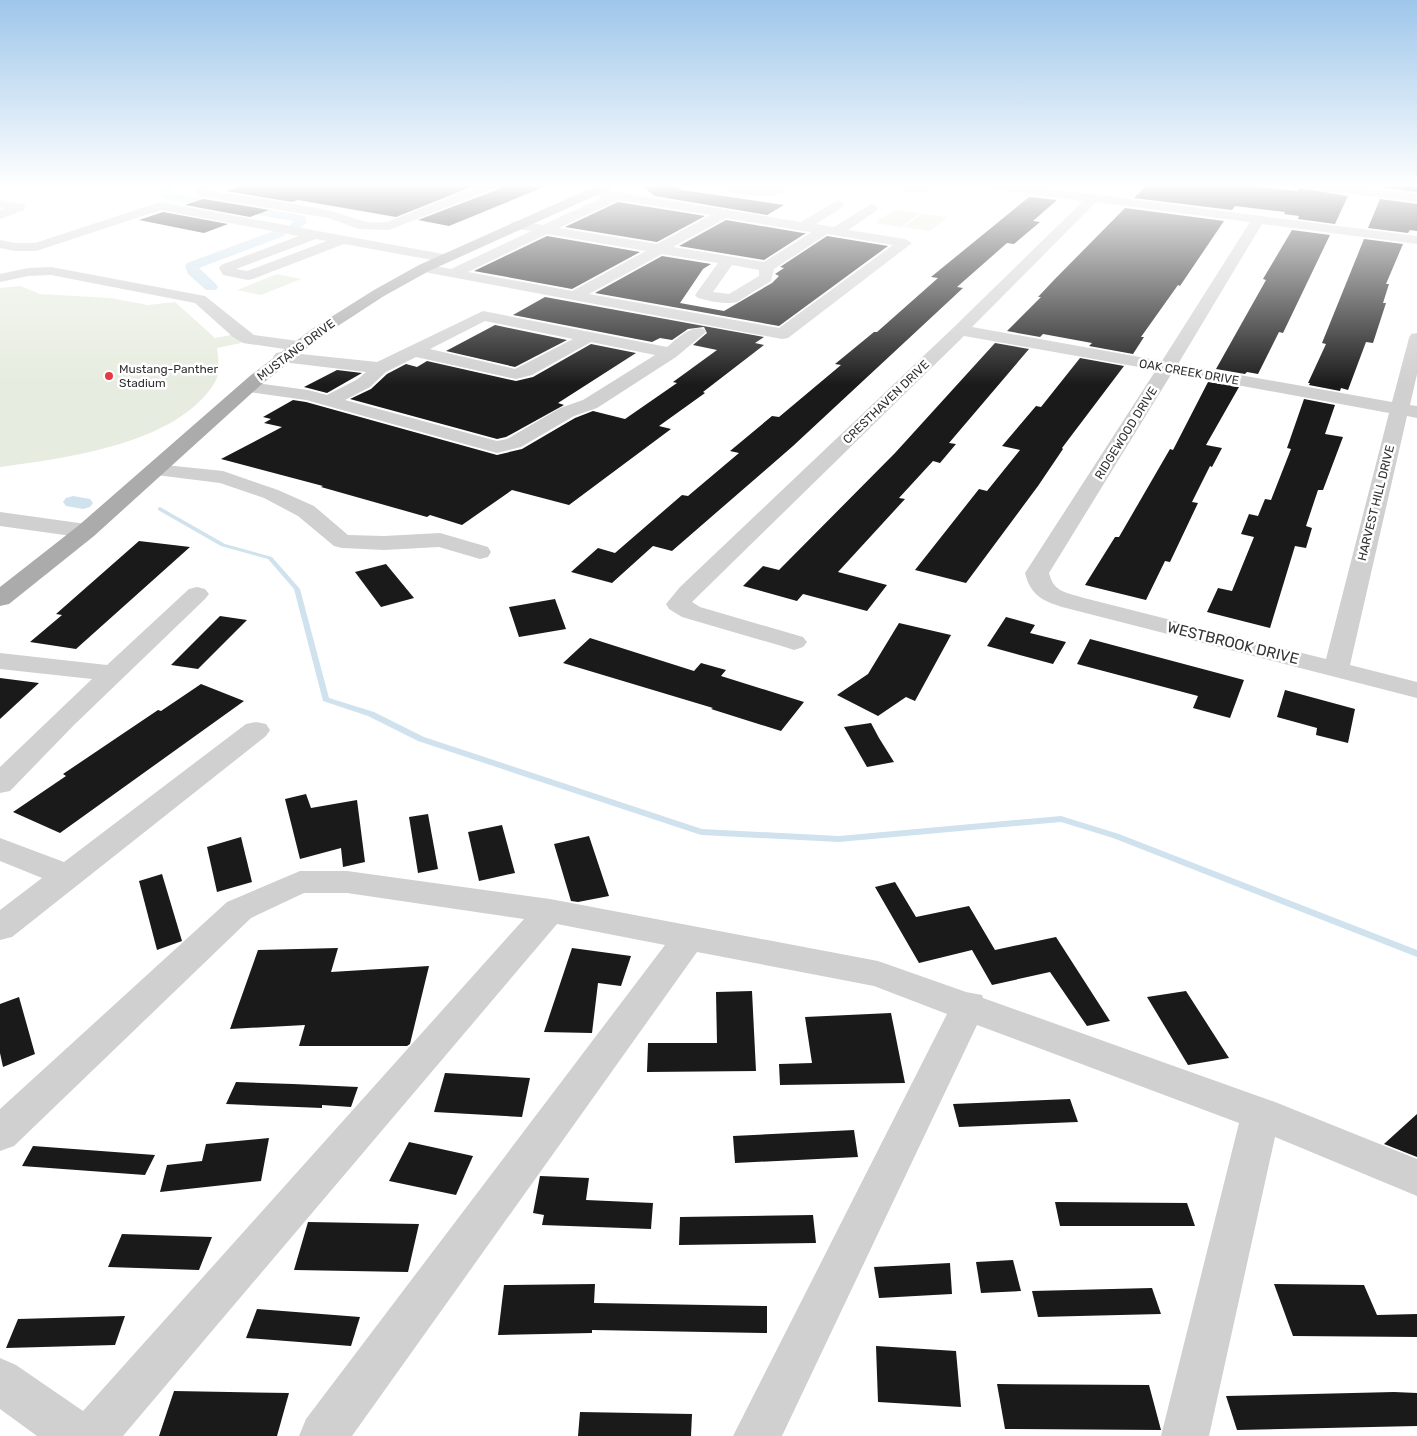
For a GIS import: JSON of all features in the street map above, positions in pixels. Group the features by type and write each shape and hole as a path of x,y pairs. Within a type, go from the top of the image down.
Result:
{"main road":[{"name":"MUSTANG DRIVE","path":"0,599 86,531 282,357 351,310 402,280 425,276 443,258 459,251"}],"street":[{"path":"270,251 226,268 228,272 248,276 312,251"},
{"path":"336,257 350,251"},
{"path":"405,251 443,258"},
{"path":"454,273 501,251"},
{"path":"574,296 656,251"},
{"path":"677,251 767,267 795,251"},
{"path":"425,276 454,273 782,334 894,251"},
{"name":"CRESTHAVEN DRIVE","path":"794,642 691,612 678,604 688,592 1040,251"},
{"name":"RIDGEWOOD DRIVE","path":"1049,594 1039,586 1037,573 1239,251"},
{"path":"726,261 723,270 703,296 732,298 766,278 767,267"},
{"path":"271,267 298,273"},
{"path":"0,278 42,270 191,298 205,303 239,333 249,339 298,346"},
{"path":"329,401 364,383 380,368 505,305"},
{"path":"483,316 670,353"},
{"name":"OAK CREEK DRIVE","path":"960,330 1408,411"},
{"path":"248,387 308,395 497,447 514,443 567,412 590,404 670,353 698,332"},
{"path":"414,351 516,374 526,372 588,337"},
{"name":"HARVEST HILL DRIVE","path":"1336,669 1408,411 1417,338"},
{"path":"282,357 380,368"},
{"path":"155,470 223,478 271,494 306,511 342,541 440,540 480,552"},
{"path":"0,519 86,531"},
{"path":"0,784 64,718 197,594"},
{"name":"WESTBROOK DRIVE","path":"1049,594 1075,603 1417,690"},
{"path":"0,661 112,674"},
{"path":"0,928 256,730"},
{"path":"0,850 67,876"},
{"path":"0,1134 239,910 300,882 348,882 550,912 878,974 968,1005 1262,1114 1417,1178"},
{"path":"92,1436 550,912"},
{"path":"322,1436 689,938"},
{"path":"757,1436 968,1005"},
{"path":"1185,1436 1262,1114"},
{"path":"0,1381 78,1436"}],"shaded area":[{"path":"277,274 301,279 261,295 237,290"},
{"name":"Mustang-Panther Stadium","path":"20,286 40,294 111,298 148,305 175,302 215,338 236,334 241,343 217,348 219,370 215,382 198,403 175,420 148,434 118,444 56,459 0,467 0,288"}],"building":[{"path":"516,251 640,252 572,289 474,271"},
{"path":"709,251 778,251 764,260"},
{"path":"804,251 881,251 779,326 595,293 662,256 711,264 703,269 680,303 724,311 772,283 779,276 775,274 784,268 780,267"},
{"path":"963,251 998,251 957,287 963,288 793,446 672,551 653,546 612,583 571,572 598,548 615,553 682,495 688,496 739,453 730,451 772,416 779,417 841,365 835,364 874,332 877,332 938,278 931,277"},
{"path":"1083,251 1204,251 1141,337 1144,337 1133,354 1089,346 1092,343 1043,334 1040,337 1007,331 1041,297 1038,297"},
{"path":"1280,251 1322,251 1283,333 1279,332 1258,374 1247,372 1245,374 1216,369 1266,280 1263,279"},
{"path":"1359,251 1400,251 1386,284 1389,284 1383,303 1386,303 1373,343 1366,342 1348,390 1341,388 1340,391 1309,385 1310,383 1308,383 1326,344 1322,343"},
{"path":"545,297 764,337 755,343 764,345 703,392 705,393 659,426 671,429 569,505 512,490 462,525 430,515 427,517 321,487 323,486 221,459 282,427 264,423 271,419 263,417 293,400 497,455 522,449 575,418 593,411 625,419 677,383 673,382 717,350 693,345 707,333 704,327 688,329 672,340 660,338 652,342 513,315"},
{"path":"495,325 567,340 515,367 446,351"},
{"path":"995,343 1029,349 949,443 956,444 940,463 933,461 899,498 905,499 838,572 887,585 867,611 803,594 797,601 743,586 763,566 779,570 895,453"},
{"path":"591,344 636,353 558,403 564,405 506,437 497,439 350,399 371,389 387,374 406,364 417,367 427,361 516,381 533,377"},
{"path":"1080,358 1124,366 1062,448 1038,486 966,583 915,570 979,489 987,491 1020,450 1002,446 1036,406 1041,407"},
{"path":"337,370 362,373 327,393 304,387"},
{"path":"1208,382 1239,387 1206,445 1222,448 1212,467 1210,466 1192,502 1198,503 1170,562 1165,561 1146,600 1085,585 1115,537 1119,537 1170,449 1173,450"},
{"path":"1304,399 1335,405 1325,434 1343,437 1323,490 1318,490 1306,526 1312,528 1306,548 1295,546 1270,628 1207,612 1218,588 1232,591 1254,537 1241,534 1249,514 1258,516 1265,499 1271,500 1291,449 1287,448"},
{"path":"139,541 190,547 76,649 30,642 62,615 56,614"},
{"path":"386,564 414,598 381,607 355,572"},
{"path":"555,599 566,629 519,637 509,607"},
{"path":"220,616 247,620 198,669 171,665"},
{"path":"1006,617 1035,625 1030,633 1066,642 1053,664 987,646"},
{"path":"899,623 951,635 915,701 906,697 878,716 837,695 868,674"},
{"path":"590,638 694,671 701,663 726,670 721,676 804,702 781,731 711,709 713,708 563,663"},
{"path":"1090,639 1244,680 1230,718 1193,708 1198,696 1077,664"},
{"path":"0,678 39,683 0,719"},
{"path":"201,684 244,701 60,833 13,812 66,776 63,774 158,710 161,711"},
{"path":"1285,690 1355,709 1348,743 1316,735 1317,728 1277,717"},
{"path":"871,723 894,762 867,767 844,727"},
{"path":"306,794 311,808 357,800 365,862 343,867 341,848 300,859 285,799"},
{"path":"428,814 438,869 418,873 409,817"},
{"path":"502,825 515,873 479,881 468,832"},
{"path":"589,836 609,896 578,902 571,901 554,844"},
{"path":"241,837 252,882 217,892 207,847"},
{"path":"162,874 182,941 157,950 139,881"},
{"path":"895,882 916,917 969,906 995,950 1056,937 1110,1021 1087,1026 1050,972 992,985 972,950 919,963 875,887"},
{"path":"338,948 331,972 429,966 410,1044 407,1046 299,1046 305,1025 230,1029 258,950"},
{"path":"572,948 631,956 621,986 598,983 592,1033 544,1032"},
{"path":"752,991 756,1071 647,1072 648,1043 717,1043 716,992"},
{"path":"1186,991 1229,1058 1188,1065 1147,997"},
{"path":"19,997 35,1054 3,1067 0,1053 0,1004"},
{"path":"891,1013 905,1083 780,1085 779,1064 812,1063 805,1017"},
{"path":"445,1073 530,1078 522,1117 434,1112"},
{"path":"236,1082 358,1087 351,1107 322,1105 322,1108 226,1104"},
{"path":"1070,1099 1078,1122 959,1127 953,1104"},
{"path":"1417,1114 1417,1157 1384,1144"},
{"path":"854,1130 858,1157 735,1163 733,1136"},
{"path":"269,1138 261,1181 160,1192 167,1165 202,1161 206,1144"},
{"path":"409,1142 473,1156 456,1195 389,1181"},
{"path":"33,1146 155,1155 145,1175 22,1166"},
{"path":"540,1176 589,1178 586,1200 653,1203 651,1229 542,1225 544,1215 533,1213"},
{"path":"1055,1202 1187,1203 1195,1226 1060,1226"},
{"path":"813,1215 816,1243 679,1245 680,1217"},
{"path":"308,1222 419,1224 408,1272 294,1270"},
{"path":"122,1234 212,1237 199,1270 108,1267"},
{"path":"1013,1260 1021,1291 981,1293 976,1262"},
{"path":"950,1263 952,1294 879,1298 874,1267"},
{"path":"595,1284 594,1303 767,1306 767,1333 592,1330 592,1333 498,1335 504,1285"},
{"path":"1274,1284 1364,1285 1377,1315 1417,1314 1417,1337 1293,1336"},
{"path":"1152,1288 1161,1314 1038,1317 1032,1291"},
{"path":"257,1309 360,1317 351,1346 246,1338"},
{"path":"125,1316 115,1345 6,1348 18,1319"},
{"path":"876,1346 956,1351 961,1407 878,1402"},
{"path":"997,1384 1149,1385 1161,1430 1005,1429"},
{"path":"174,1391 289,1393 277,1436 159,1436"},
{"path":"1417,1393 1417,1426 1237,1430 1226,1396"},
{"path":"580,1412 692,1414 691,1436 578,1436"}],"waterway":[{"path":"211,287 193,271 192,266 232,251"},
{"path":"73,502 83,503"},
{"path":"160,509 223,545 270,558 297,589 326,699 371,714 421,739 701,832 839,839 1061,819 1116,836 1417,954"}],"place":[{"name":"Mustang-Panther Stadium","path":"109,376"}]}
